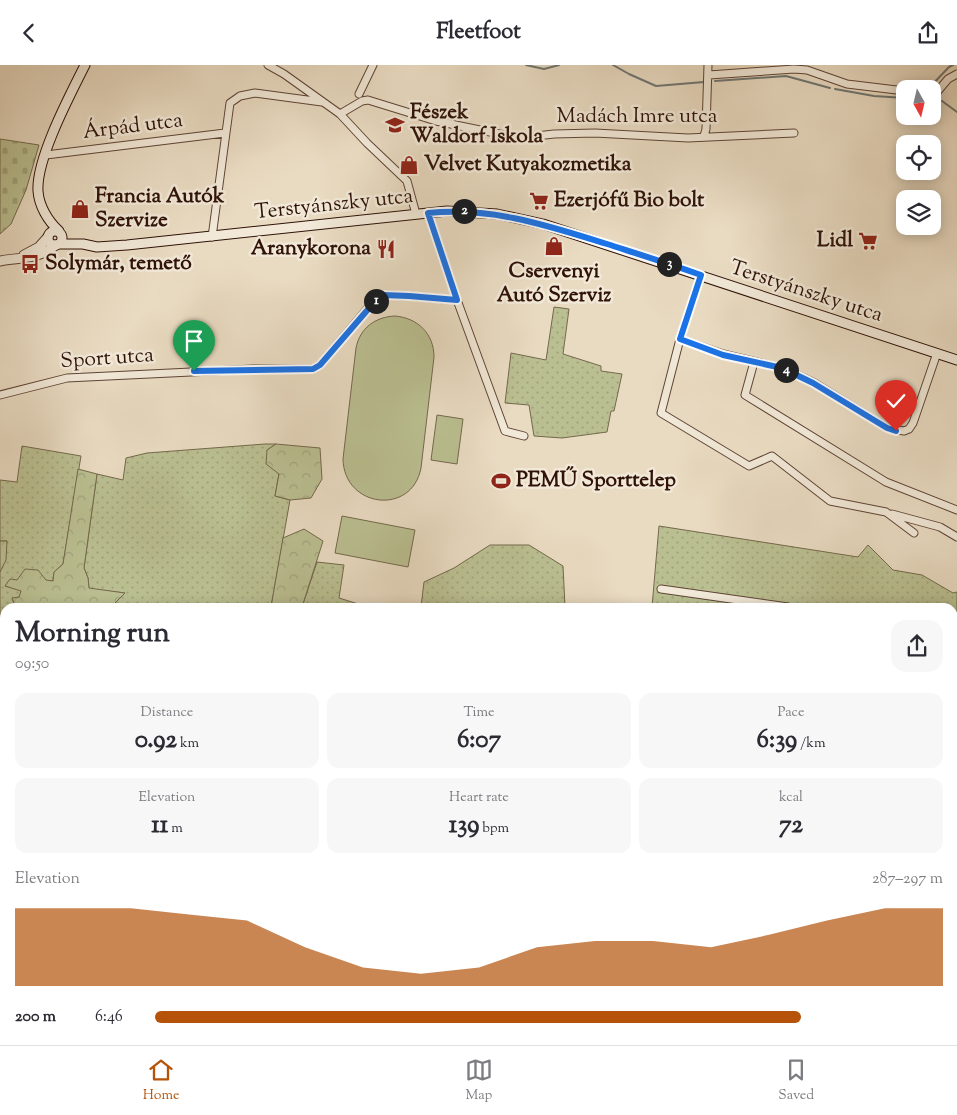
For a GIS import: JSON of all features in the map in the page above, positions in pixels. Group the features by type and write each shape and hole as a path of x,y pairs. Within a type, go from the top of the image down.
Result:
{"main road":[{"path":"7,260 32,258 50,250 62,241 60,233 52,225 40,203 38,190 46,155 66,103 85,65"},
{"name":"Terstyánszky utca","path":"58,245 83,244 109,247 416,214 474,211 523,219 701,275 957,360"},
{"path":"45,213 50,243 58,245"},
{"path":"7,260 29,253 39,247 52,231 60,233"},
{"name":"Terstyánszky utca","path":"60,233 83,244"}],"street":[{"path":"268,65 284,74 340,114 367,143 408,181 416,214"},
{"path":"359,94 373,65"},
{"path":"704,136 706,129 708,65"},
{"path":"709,75 794,69 807,71 847,84 896,90"},
{"path":"941,87 948,79 957,74"},
{"path":"212,237 230,103 240,96 255,93 322,102"},
{"name":"Madách Imre utca","path":"340,114 362,101 368,100 436,121 519,138 554,133 595,133 688,138 794,133"},
{"name":"Árpád utca","path":"46,155 225,133"},
{"path":"428,213 457,300 505,431 524,436"},
{"path":"701,275 680,339 661,413 749,466 772,456 830,501 940,527 957,537"},
{"name":"Sport utca","path":"0,395 67,377 253,369 313,369 320,365 370,307 383,295 457,300"},
{"path":"680,339 723,355 782,368 813,383 887,428 904,431 909,429 913,423 937,353"},
{"path":"754,362 745,395 886,482 957,510"},
{"path":"886,513 914,533"},
{"path":"660,589 760,603"}],"green space":[{"path":"0,139 39,145 26,190 11,224 0,234"},
{"path":"554,307 569,309 563,354 601,366 601,371 622,374 614,411 611,411 607,432 562,438 534,436 529,405 505,403 511,353 546,360"},
{"path":"395,316 411,320 428,334 434,357 421,468 415,483 405,494 393,499 379,500 366,496 354,488 346,475 343,459 358,341 365,329 375,321"},
{"path":"437,415 463,419 457,464 431,460"},
{"path":"276,444 267,450 279,474 275,496 290,500 272,603 115,603 125,593 89,589 88,578 84,568 97,474 123,480 126,458 147,453"},
{"path":"276,444 320,448 322,479 311,498 290,500 275,496 279,474 266,464 267,450"},
{"path":"22,446 81,456 63,564 54,572 53,581 17,580 5,586 21,590 20,597 12,599 14,603 0,603 0,572 7,541 0,541 0,480 17,482"},
{"path":"78,469 97,474 84,568 89,588 125,593 115,603 14,603 12,598 19,597 21,591 5,586 10,579 17,580 25,569 38,570 46,580 53,581 54,572 63,564"},
{"path":"342,516 415,530 408,567 335,553"},
{"path":"659,526 858,557 868,545 893,570 922,575 953,593 957,592 957,603 652,603"},
{"path":"304,529 323,541 303,603 272,603 283,538"},
{"path":"0,541 7,541 6,560 0,572"},
{"path":"490,545 529,545 563,566 565,603 421,603 424,582 454,568"},
{"path":"317,562 344,565 339,598 355,603 303,603"}],"waterway":[{"path":"526,65 544,69 559,65"},
{"path":"613,65 656,86 704,82"},
{"path":"937,80 953,65"},
{"path":"715,81 786,76 830,88"},
{"path":"835,89 874,96 896,97"},
{"path":"942,101 957,112"}],"place":[{"name":"Fészek Waldorf Iskola","path":"395,125"},
{"name":"Velvet Kutyakozmetika","path":"409,165"},
{"name":"Ezerjófű Bio bolt","path":"539,201"},
{"name":"Francia Autók Szervize","path":"80,209"},
{"name":"Lidl","path":"868,241"},
{"name":"Cservenyi Autó Szerviz","path":"554,246"},
{"name":"Aranykorona","path":"386,249"},
{"name":"Solymár, temető","path":"30,264"},
{"name":"PEMŰ Sporttelep","path":"501,481"}],"route":[{"path":"194,371 313,369 320,365 370,307 383,295 457,300 428,213 447,211 482,212 543,224 701,275 680,339 723,355 782,368 813,383 887,428 896,431"}]}
